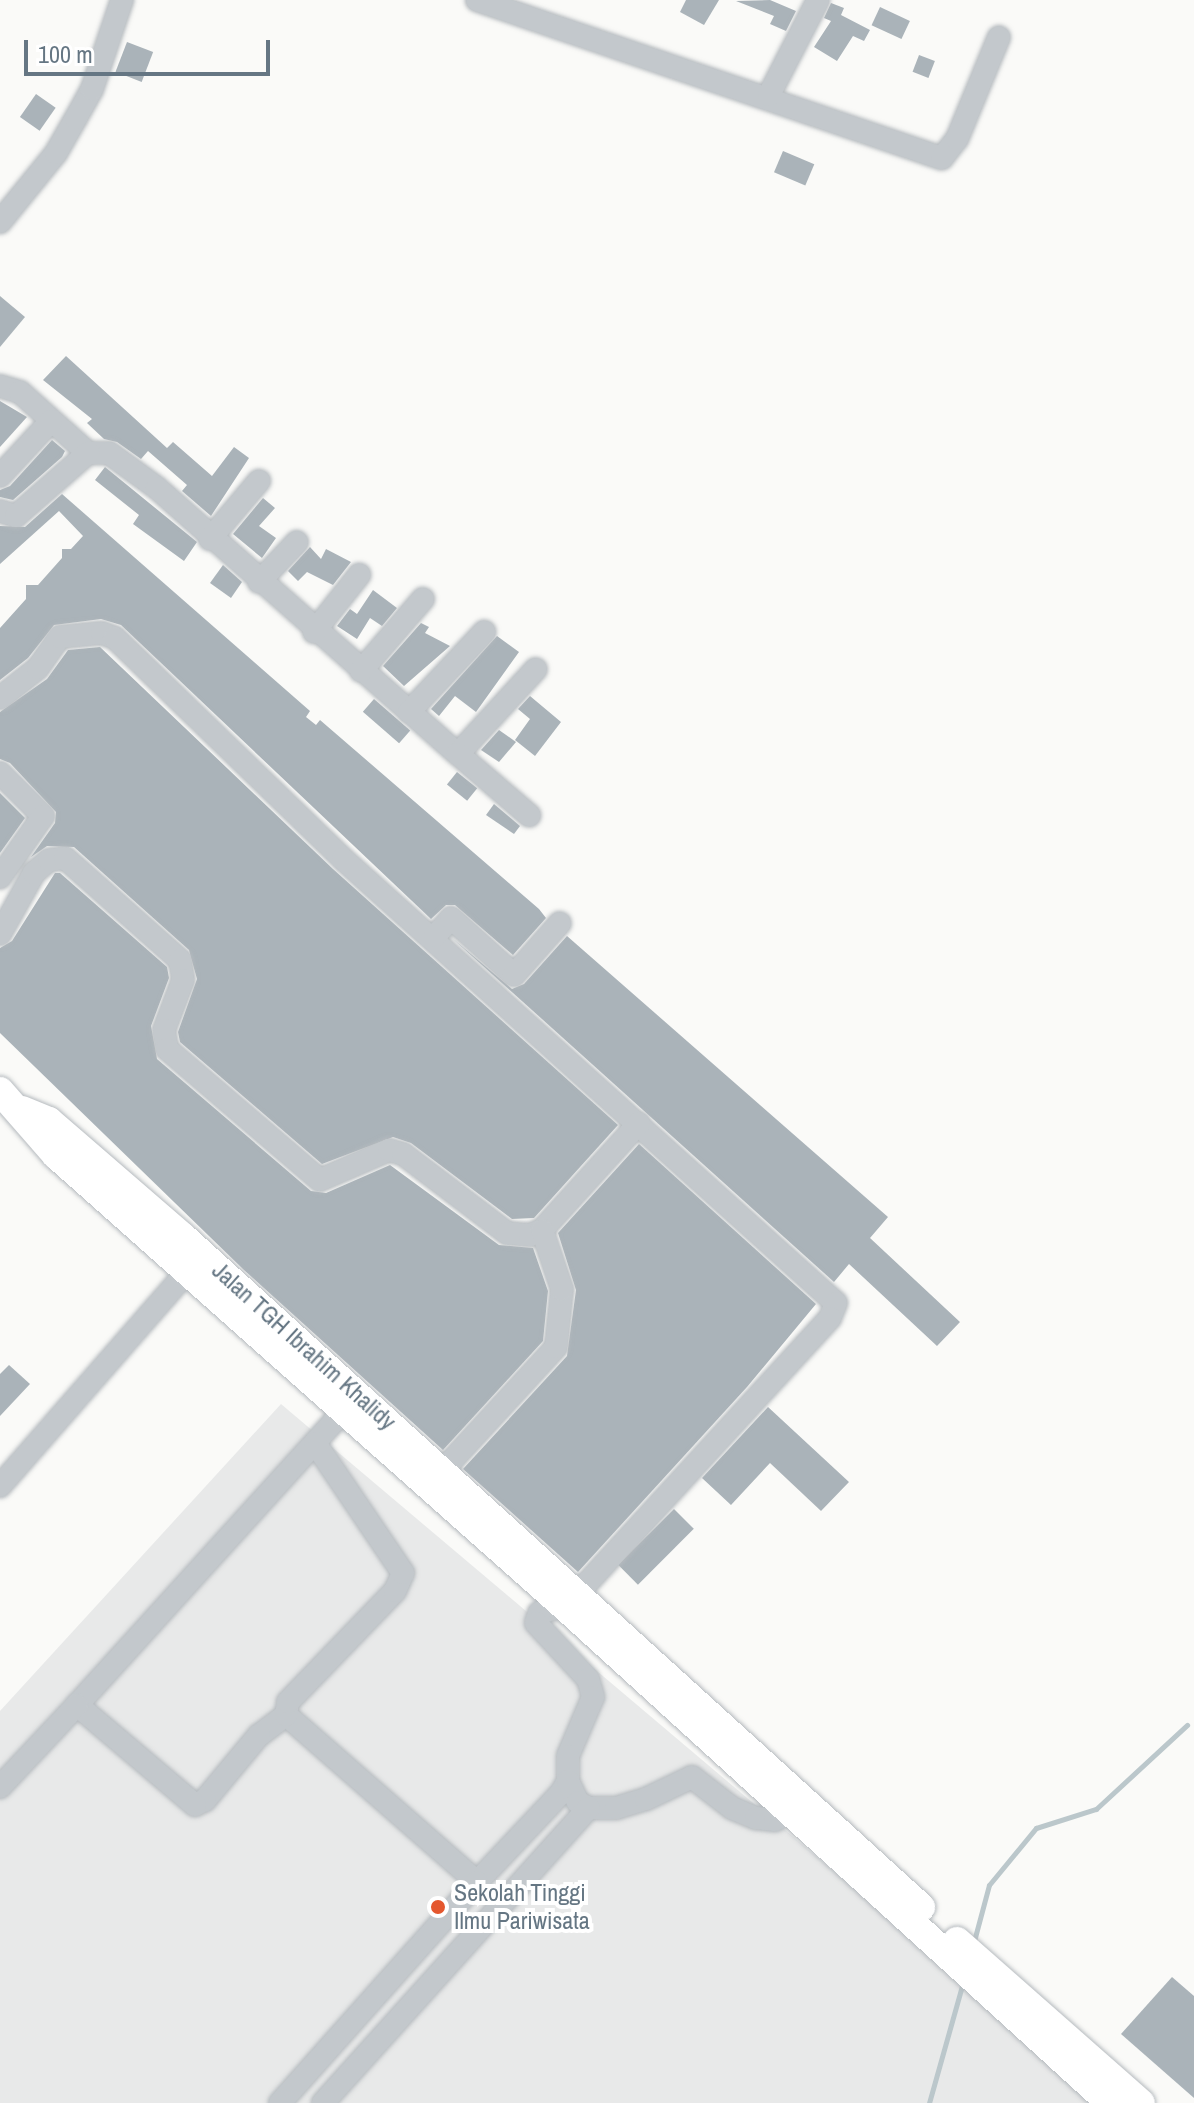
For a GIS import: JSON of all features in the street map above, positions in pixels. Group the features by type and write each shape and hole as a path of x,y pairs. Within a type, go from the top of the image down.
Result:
{"main road":[{"name":"Jalan TGH Ibrahim Khalidy","path":"0,1091 22,1110 56,1155 189,1269 344,1411 571,1600"},
{"name":"Jalan TGH Ibrahim Khalidy","path":"22,1110 61,1130 443,1470 571,1600"},
{"path":"571,1600 790,1812 955,1951"},
{"path":"571,1600 996,1989 1110,2103"},
{"path":"996,1989 1141,2103"}],"street":[{"path":"0,222 56,153 92,89 122,0"},
{"path":"477,0 572,36 769,95 829,121 943,158 957,139 999,37"},
{"path":"769,95 818,0"},
{"path":"0,386 20,392 88,453"},
{"path":"0,476 51,421"},
{"path":"0,511 16,516 88,453 100,451 123,461 314,632 529,815"},
{"path":"210,539 259,481"},
{"path":"259,582 297,542"},
{"path":"314,632 359,575"},
{"path":"361,671 423,599"},
{"path":"409,712 484,632"},
{"path":"0,698 38,668 60,637 110,635 343,859 435,936 785,1252 837,1306 571,1600 539,1613 536,1623 593,1689 568,1756 568,1781 578,1802 589,1808 616,1808 646,1799 692,1777 732,1808 756,1818 775,1820 790,1812"},
{"path":"458,754 536,669"},
{"path":"0,773 43,816 0,877"},
{"path":"0,934 34,873 49,860 65,858 180,960 183,980 164,1030 167,1049 320,1180 389,1150 403,1154 507,1233 530,1235 542,1230 639,1123"},
{"path":"435,936 451,918 514,975 560,923"},
{"path":"443,1470 556,1347 562,1289 542,1230"},
{"path":"0,1486 189,1269"},
{"path":"0,1787 344,1411"},
{"path":"77,1705 195,1805 205,1800 259,1735 286,1715 288,1702 395,1591 403,1573 315,1443"},
{"path":"286,1715 477,1882"},
{"path":"280,2103 568,1781"},
{"path":"323,2103 589,1808"}],"shaded area":[{"name":"Sekolah Tinggi Ilmu Pariwisata","path":"281,1404 1108,2103 0,2103 0,1711"}],"building":[{"path":"686,0 719,0 704,25 680,12"},
{"path":"770,0 796,11 786,31 770,24 774,16 736,1"},
{"path":"831,3 844,8 841,15 870,30 864,41 853,36 837,61 814,47 831,21 824,18"},
{"path":"880,7 910,21 901,39 872,25"},
{"path":"127,42 153,52 142,82 116,72"},
{"path":"919,55 935,61 928,78 913,72"},
{"path":"36,94 56,108 40,131 20,117"},
{"path":"783,151 814,164 805,185 774,172"},
{"path":"0,296 25,317 0,347"},
{"path":"66,356 167,448 173,442 212,476 234,447 249,458 211,516 182,491 187,485 148,451 141,459 117,442 104,439 87,423 92,419 43,380"},
{"path":"0,401 27,417 0,447"},
{"path":"52,440 65,451 62,457 13,500 0,497 0,490 10,486"},
{"path":"105,467 197,542 184,561 133,524 139,515 95,480"},
{"path":"62,494 310,711 306,717 316,725 320,720 539,909 546,918 513,955 455,905 446,905 431,919 121,625 101,619 54,625 28,658 0,680 0,628 26,599 26,585 38,585 62,558 62,549 71,549 83,536 59,511 0,564 0,526 25,527"},
{"path":"263,498 275,508 259,526 276,538 262,558 233,534"},
{"path":"310,547 321,559 326,549 351,562 333,585 307,572 298,581 288,571"},
{"path":"223,565 242,582 231,598 210,583"},
{"path":"373,590 397,608 382,626 370,618 357,639 337,626 350,609 357,614"},
{"path":"421,623 429,627 425,633 450,646 404,686 383,666"},
{"path":"497,636 519,652 476,712 455,696 439,716 431,709"},
{"path":"100,647 333,869 618,1125 534,1218 512,1219 411,1143 393,1137 322,1164 180,1042 178,1032 197,979 189,950 74,847 47,846 31,857 55,823 56,812 10,763 0,759 0,712 47,679 68,650"},
{"path":"530,696 561,722 535,756 515,740 530,719 518,709"},
{"path":"374,699 410,730 399,743 363,712"},
{"path":"499,730 516,742 499,762 481,750"},
{"path":"457,772 477,788 467,801 447,784"},
{"path":"0,793 25,818 0,853"},
{"path":"494,804 520,826 514,834 486,815"},
{"path":"55,873 60,873 167,967 169,978 151,1026 157,1059 311,1191 326,1193 390,1165 499,1245 533,1248 548,1291 543,1341 443,1450 244,1270 0,1033 0,948 12,941"},
{"path":"567,936 888,1217 870,1238 960,1322 937,1346 849,1264 834,1282 452,938 512,989 524,984"},
{"path":"639,1144 816,1304 747,1387 578,1572 463,1469 567,1356 576,1290 558,1233"},
{"path":"9,1365 30,1384 0,1416 0,1374"},
{"path":"768,1407 849,1482 821,1511 770,1463 731,1505 702,1478"},
{"path":"674,1509 694,1529 638,1585 618,1565"},
{"path":"1172,1977 1194,1996 1194,2098 1121,2034"}],"waterway":[{"path":"974,1941 989,1885 1036,1828 1096,1809 1187,1725"},
{"path":"929,2103 963,1982"}],"place":[{"name":"Sekolah Tinggi Ilmu Pariwisata","path":"438,1907"}]}
